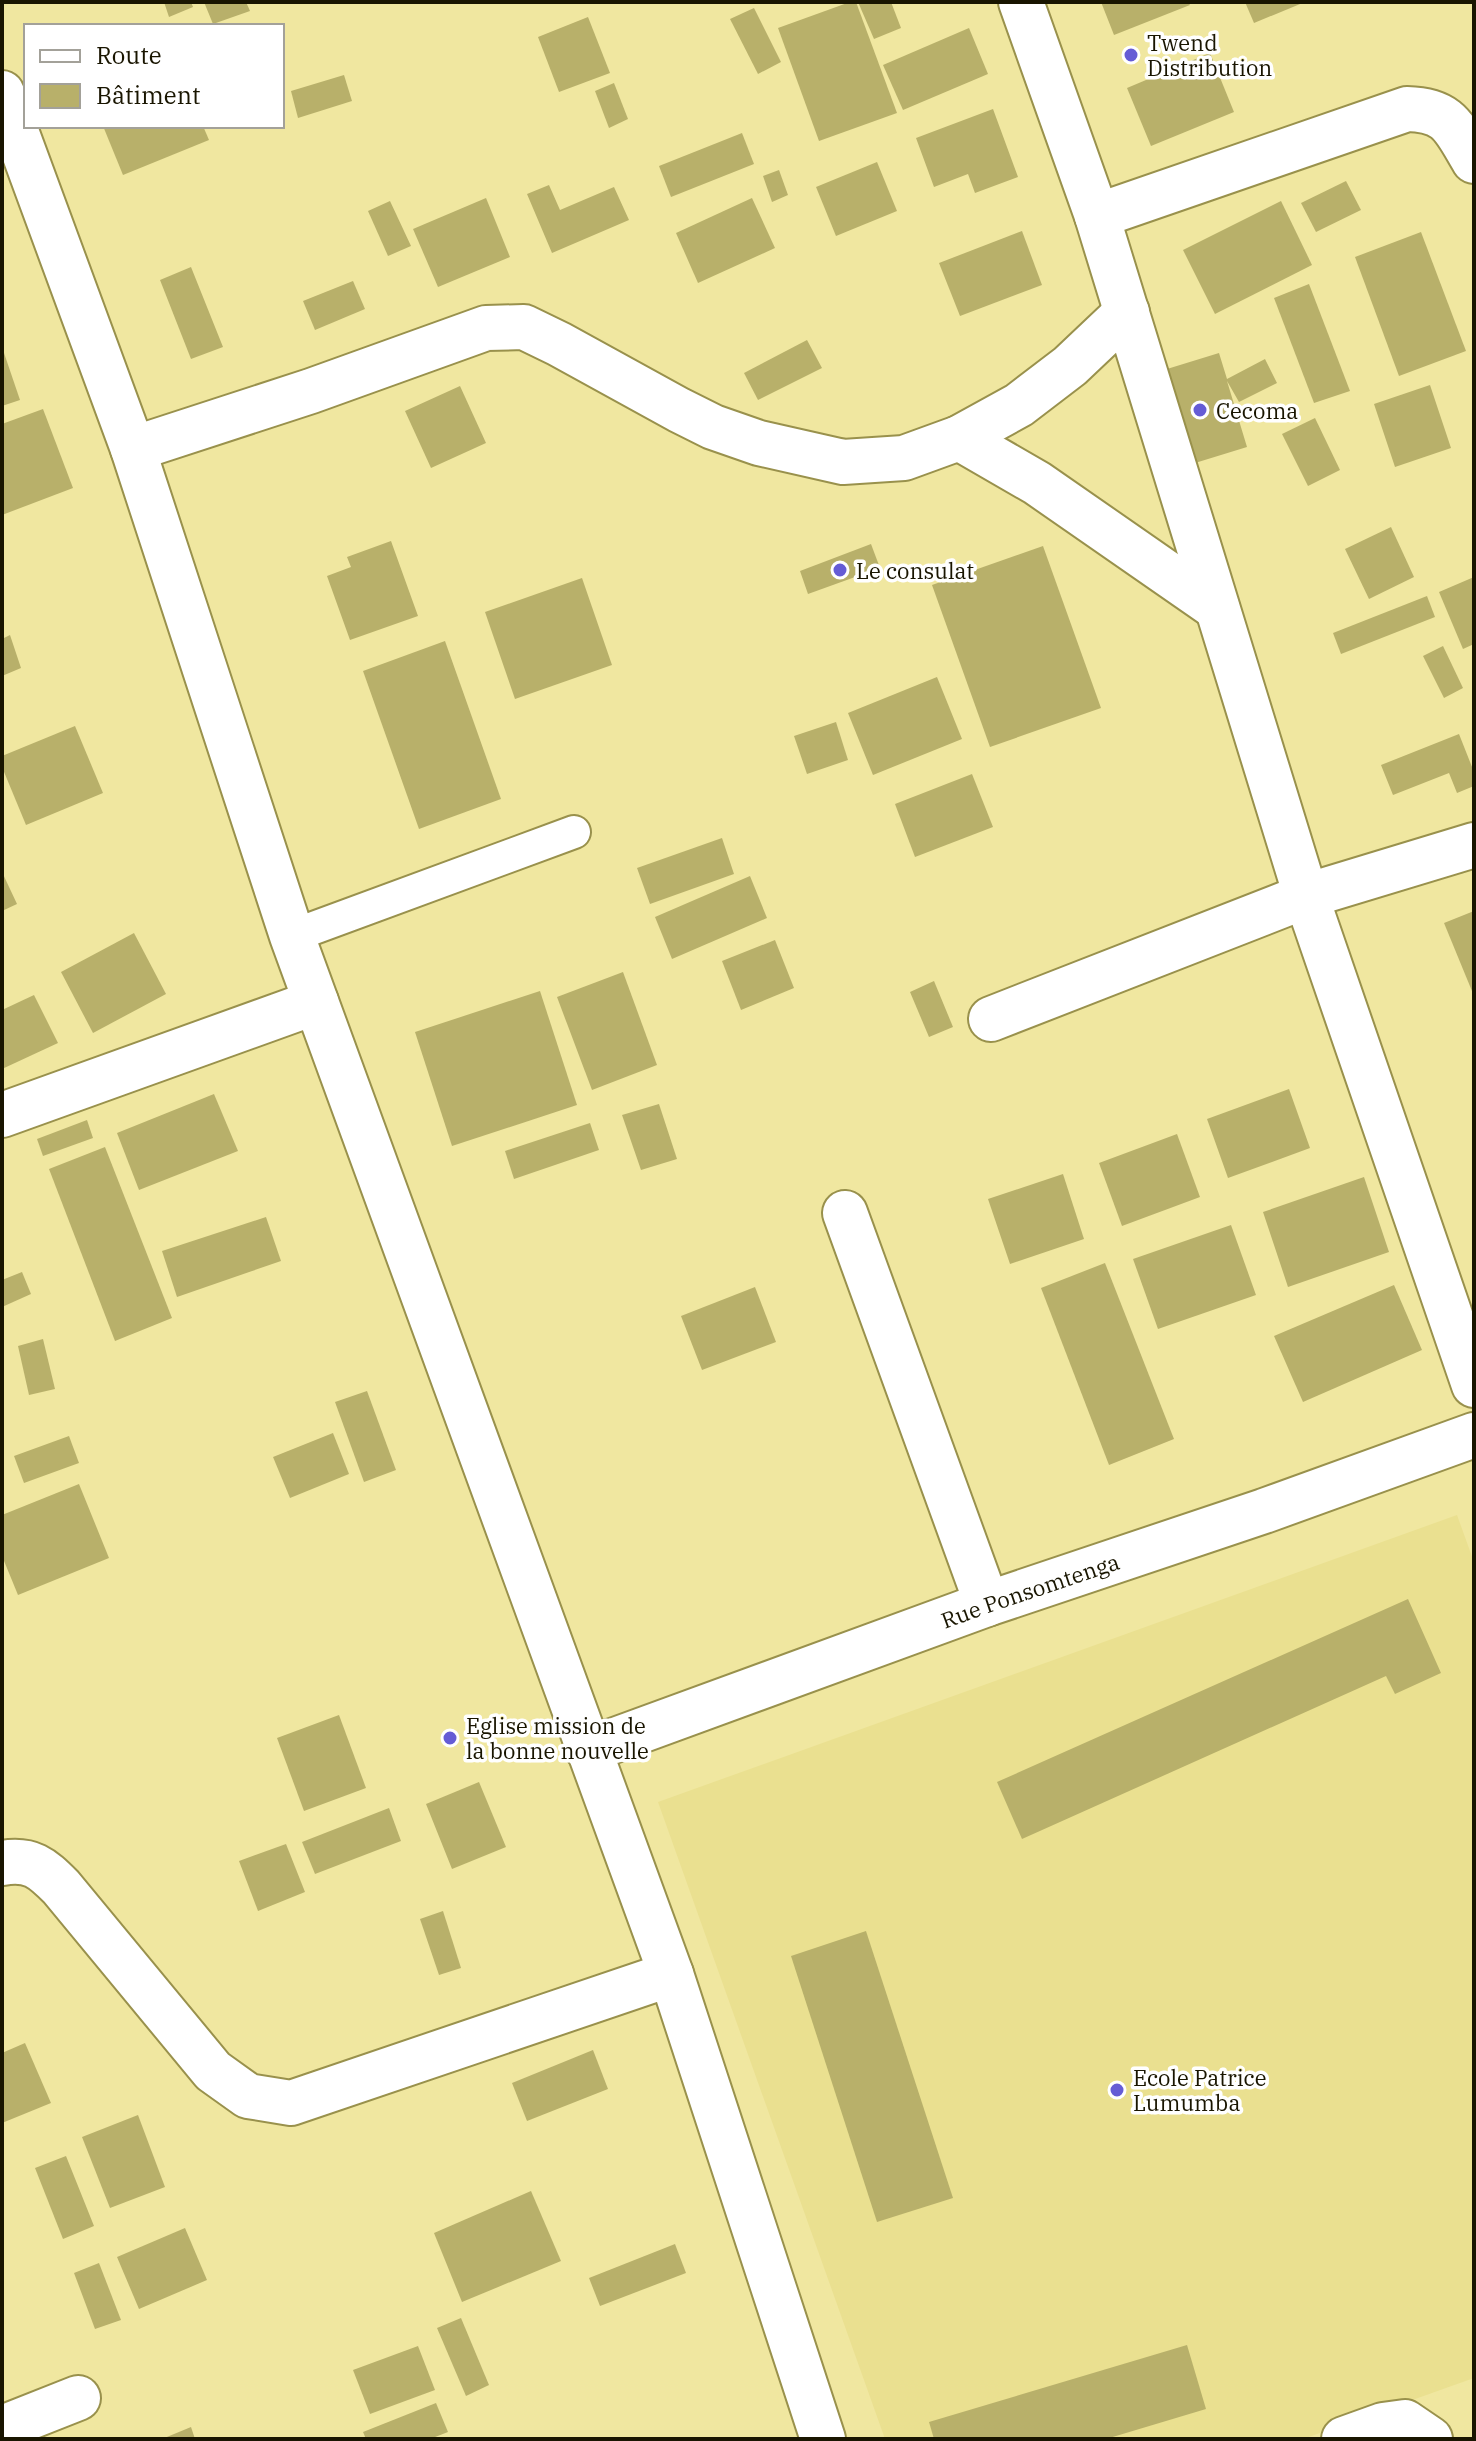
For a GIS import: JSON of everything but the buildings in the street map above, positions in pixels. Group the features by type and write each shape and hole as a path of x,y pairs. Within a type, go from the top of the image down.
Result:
{"street":[{"path":"1021,2 1097,216 1306,896 1474,1385"},
{"path":"2,93 133,449 292,936 671,1974 823,2439"},
{"path":"1097,216 1407,109 1431,110 1449,122 1474,161"},
{"path":"133,449 311,391 486,328 524,327 713,427 759,443 843,462 904,458 959,438 1019,405 1070,366 1127,312"},
{"path":"959,438 1037,483 1217,608"},
{"path":"991,1019 1306,896 1474,845"},
{"path":"2,1115 316,1002"},
{"path":"845,1213 987,1604"},
{"name":"Rue Ponsomtenga","path":"588,1750 987,1604 1264,1511 1474,1435"},
{"path":"2,1863 39,1865 61,1887 213,2071 248,2096 291,2103 671,1974"},
{"path":"2,2428 78,2398"},
{"path":"1344,2439 1383,2425 1405,2422 1430,2439"}],"lane":[{"path":"292,936 574,832"}],"shaded area":[{"name":"Ecole Patrice Lumumba","path":"1457,1515 1474,1562 1474,2378 1303,2439 885,2439 658,1802"}],"place":[{"name":"Twend Distribution","path":"1131,55"},
{"name":"Cecoma","path":"1200,410"},
{"name":"Le consulat","path":"840,570"},
{"name":"Eglise mission de la bonne nouvelle","path":"450,1738"},
{"name":"Ecole Patrice Lumumba","path":"1117,2090"}]}
